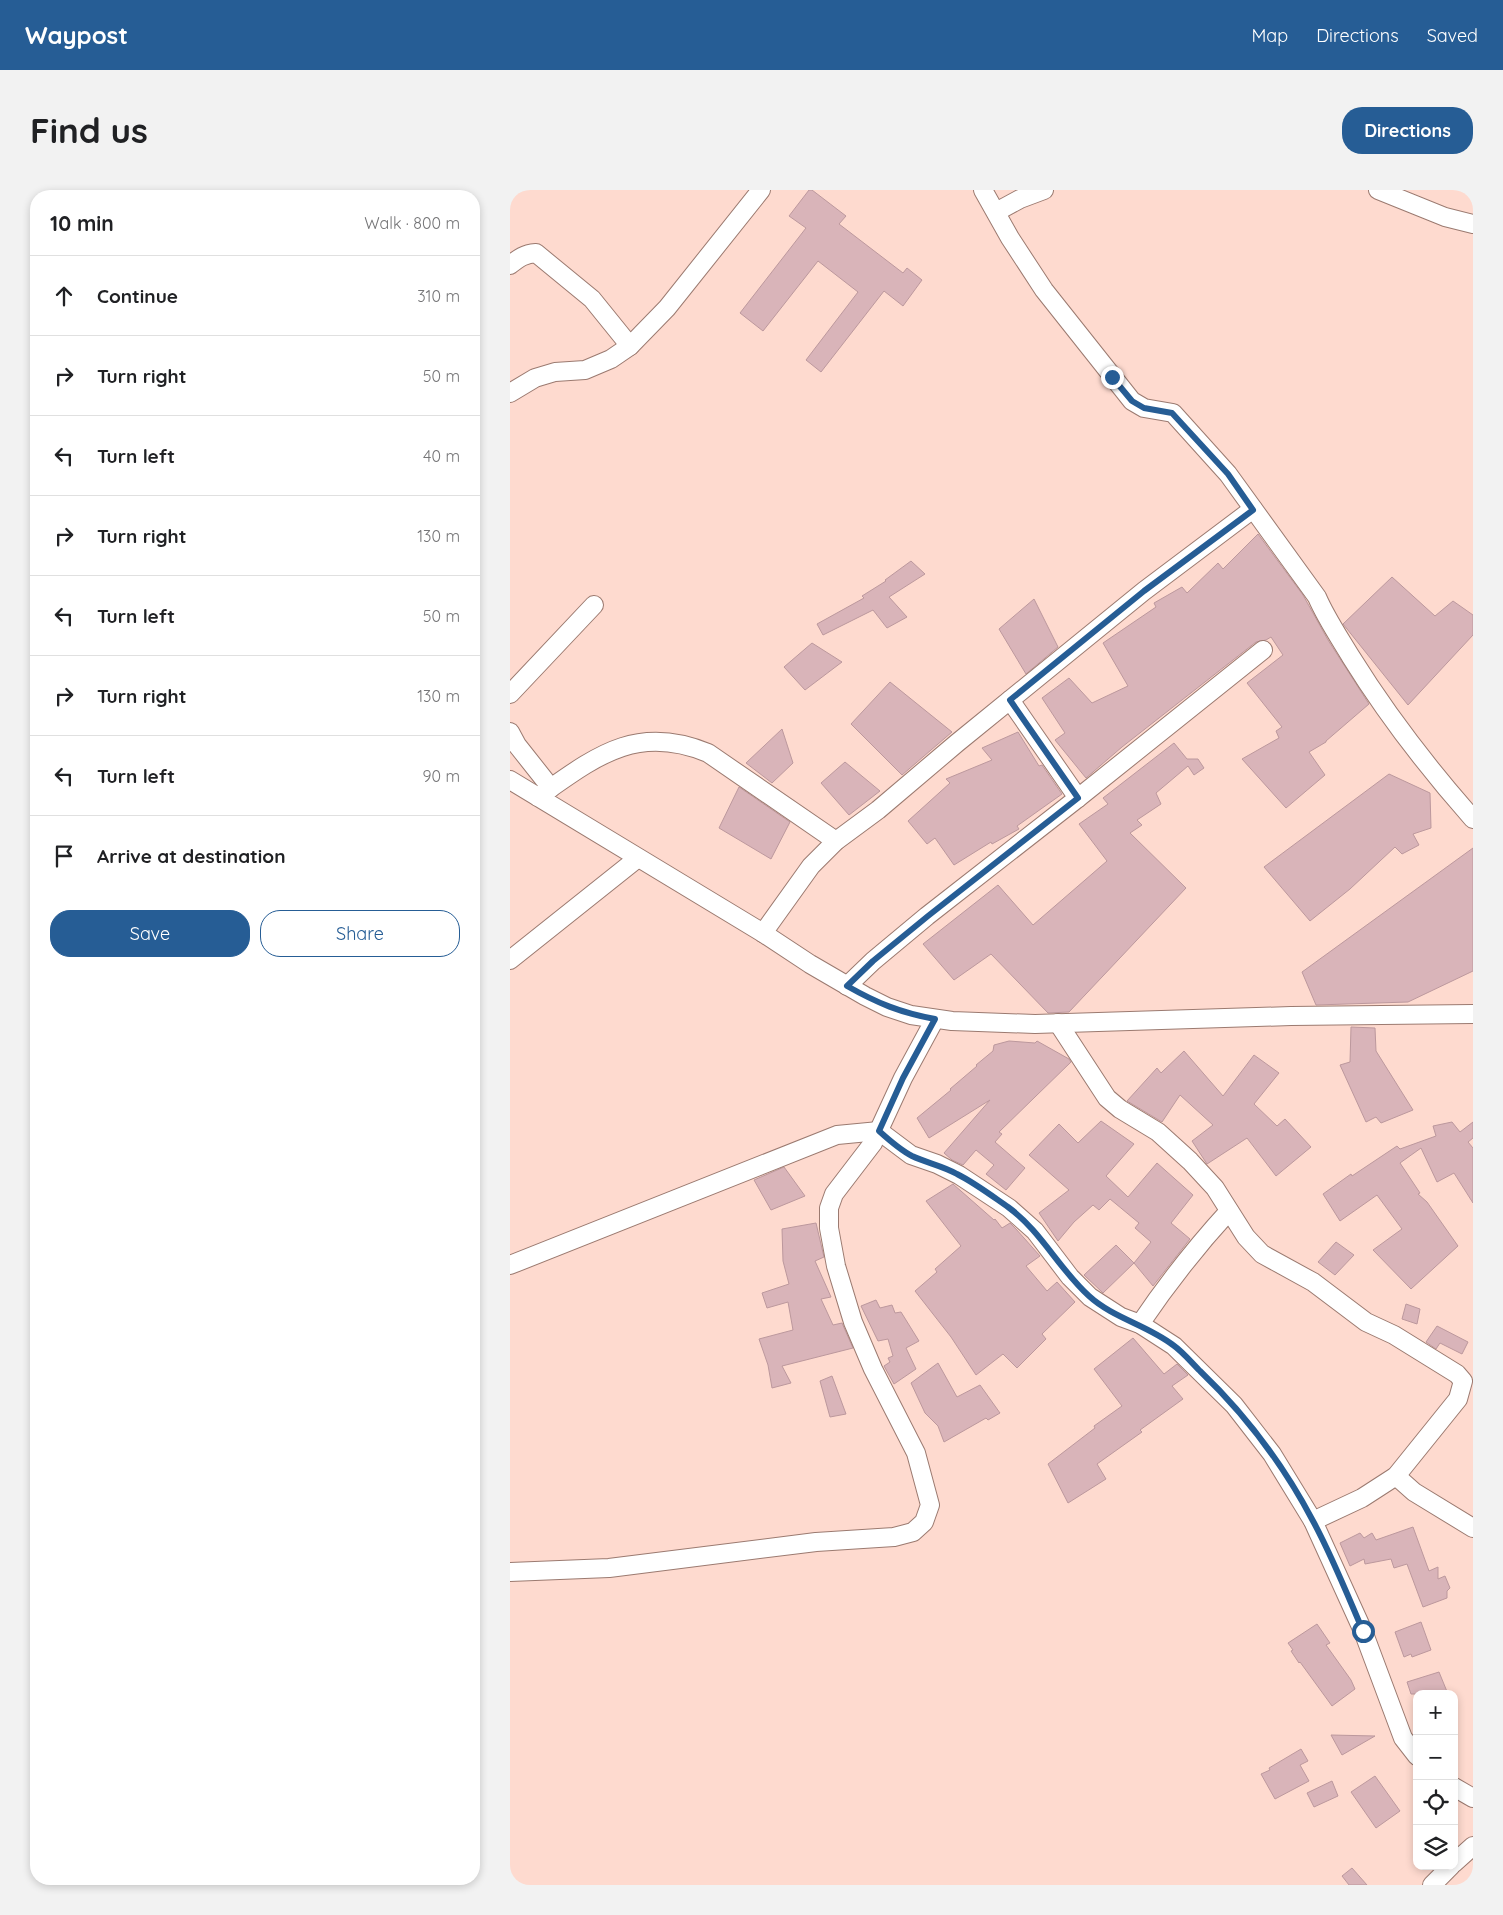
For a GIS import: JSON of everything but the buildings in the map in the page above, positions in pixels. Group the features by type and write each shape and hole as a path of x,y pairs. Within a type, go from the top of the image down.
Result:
{"street":[{"path":"510,393 535,378 555,372 585,370 612,359 630,346 668,308 761,190"},
{"path":"983,190 1010,238 1044,290 1132,401 1144,408 1172,413 1228,474 1317,597 1327,618 1374,695 1406,738 1473,819"},
{"path":"996,212 1020,199 1044,190"},
{"path":"1378,190 1445,217 1473,224"},
{"path":"510,265 520,256 536,253 592,299 630,346"},
{"path":"763,933 811,866 836,841 878,810 1144,591 1253,510"},
{"path":"510,694 594,606"},
{"path":"847,986 873,961 928,916 1263,650"},
{"path":"1010,700 1078,798"},
{"path":"510,732 544,792"},
{"path":"544,792 592,760 615,748 653,741 687,744 708,753 836,841"},
{"path":"510,780 544,792 638,858 847,986 887,1007 911,1015 962,1022 1058,1023 1291,1016 1473,1014"},
{"path":"510,960 638,858"},
{"path":"510,1572 609,1568 816,1542 894,1537 913,1532 924,1522 930,1505 916,1453 873,1369 853,1322 836,1266 829,1228 829,1208 834,1194 862,1159 879,1131 903,1078 935,1019"},
{"path":"1058,1023 1107,1098 1120,1109 1158,1132 1190,1161 1214,1188 1246,1238 1262,1254 1313,1282 1366,1322 1394,1335 1457,1374 1463,1381 1458,1399 1396,1476 1362,1498 1313,1521"},
{"path":"510,1265 837,1135 879,1131 911,1156 936,1164 959,1175 1009,1208 1035,1231 1070,1277 1090,1297 1121,1318 1140,1324 1174,1346 1234,1405 1272,1454 1313,1521 1363,1631 1403,1738 1413,1751"},
{"path":"1140,1324 1164,1287 1229,1211"},
{"path":"1396,1476 1414,1492 1473,1528"},
{"path":"1458,1789 1473,1798"},
{"path":"1458,1859 1473,1846"},
{"path":"1432,1885 1447,1870"}],"route":[{"path":"1112,377 1132,401 1144,408 1172,413 1228,474 1253,510 1144,591 1010,700 1078,798 928,916 873,961 847,986 887,1007 911,1015 935,1019 903,1078 879,1131 911,1156 936,1164 959,1175 1009,1208 1035,1231 1070,1277 1090,1297 1121,1318 1140,1324 1160,1336 1174,1346 1208,1378 1234,1405 1272,1454 1313,1521 1363,1631"}]}
